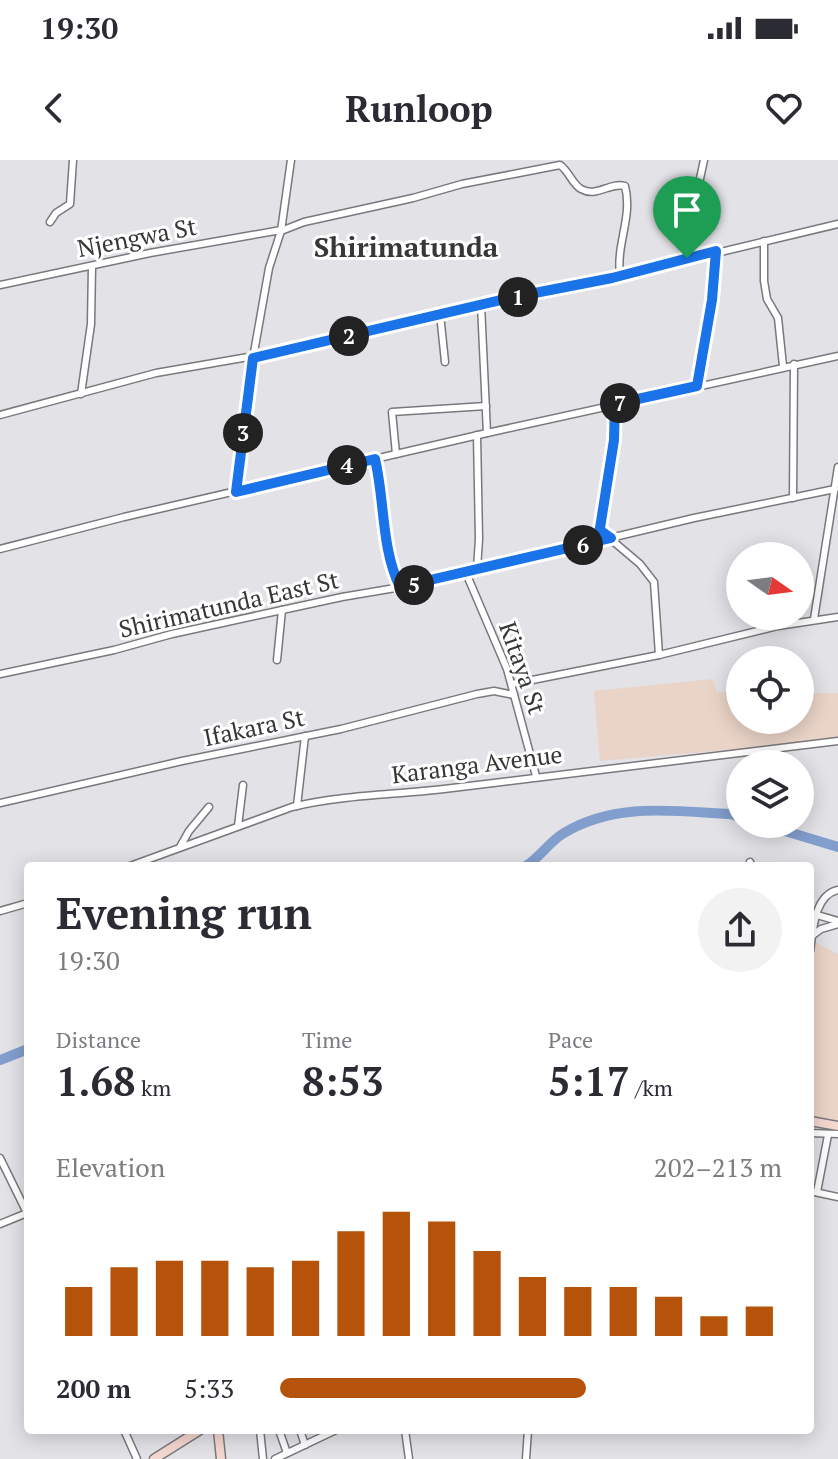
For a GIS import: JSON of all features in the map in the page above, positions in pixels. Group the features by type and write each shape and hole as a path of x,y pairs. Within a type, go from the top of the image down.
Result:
{"street":[{"path":"50,222 56,213 70,204 73,160"},
{"path":"236,492 254,357 269,268 281,230 291,160"},
{"path":"538,160 538,169 560,165 579,188 590,192 619,184 625,186 628,202 618,250 620,275"},
{"path":"687,258 704,160"},
{"name":"Njengwa St","path":"0,285 281,230 462,184 538,169"},
{"path":"0,415 156,373 254,357 838,224"},
{"path":"764,241 764,281 767,299 778,318 783,366"},
{"path":"697,386 712,300 716,251"},
{"path":"81,394 91,324 92,266"},
{"path":"481,305 487,433"},
{"path":"440,314 445,362"},
{"path":"0,549 477,435 838,356"},
{"path":"793,498 794,364"},
{"path":"615,404 614,440 600,528 648,572 654,582 659,655"},
{"path":"396,454 392,412 486,406"},
{"path":"477,435 477,569"},
{"path":"375,459 392,569 400,587"},
{"path":"838,467 814,619 838,617"},
{"name":"Shirimatunda East St","path":"0,674 835,489"},
{"name":"Kitaya St","path":"466,573 512,684 536,776"},
{"path":"277,660 282,610"},
{"path":"512,684 767,630"},
{"name":"Ifakara St","path":"0,803 305,736 477,694 494,691 514,695"},
{"path":"297,806 305,736"},
{"name":"Karanga Avenue","path":"141,862 297,806 350,796 441,790 838,741"},
{"path":"238,826 243,785"},
{"path":"180,847 209,807"},
{"path":"838,890 825,895 814,914 838,922"},
{"path":"0,911 24,904"},
{"path":"814,934 838,922"},
{"path":"814,1122 838,1126"},
{"path":"814,1133 838,1134"},
{"path":"814,1188 828,1135"},
{"path":"0,1158 24,1206"},
{"path":"814,1192 838,1197"},
{"path":"0,1224 24,1215"},
{"path":"126,1434 137,1459"},
{"path":"154,1459 194,1434"},
{"path":"218,1434 221,1459"},
{"path":"260,1434 263,1459"},
{"path":"280,1434 287,1453"},
{"path":"301,1434 305,1445"},
{"path":"275,1459 328,1434"},
{"path":"406,1434 409,1459"},
{"path":"526,1459 528,1434"}],"shaded area":[{"path":"712,679 717,692 726,692 726,734 814,734 814,693 838,693 838,737 600,761 594,691"},
{"path":"815,942 838,954 838,1121 814,1117"}],"waterway":[{"path":"531,862 564,833 604,817 645,811 726,814"},
{"path":"808,838 838,847"},
{"path":"0,1060 24,1051"}],"district":[{"name":"Shirimatunda","path":"406,247"}],"route":[{"path":"716,251 709,324 697,386 615,404 614,440 600,528 611,538 400,587 388,549 381,483 375,459 236,492 253,358 509,298 612,278 687,258 716,251"}]}
